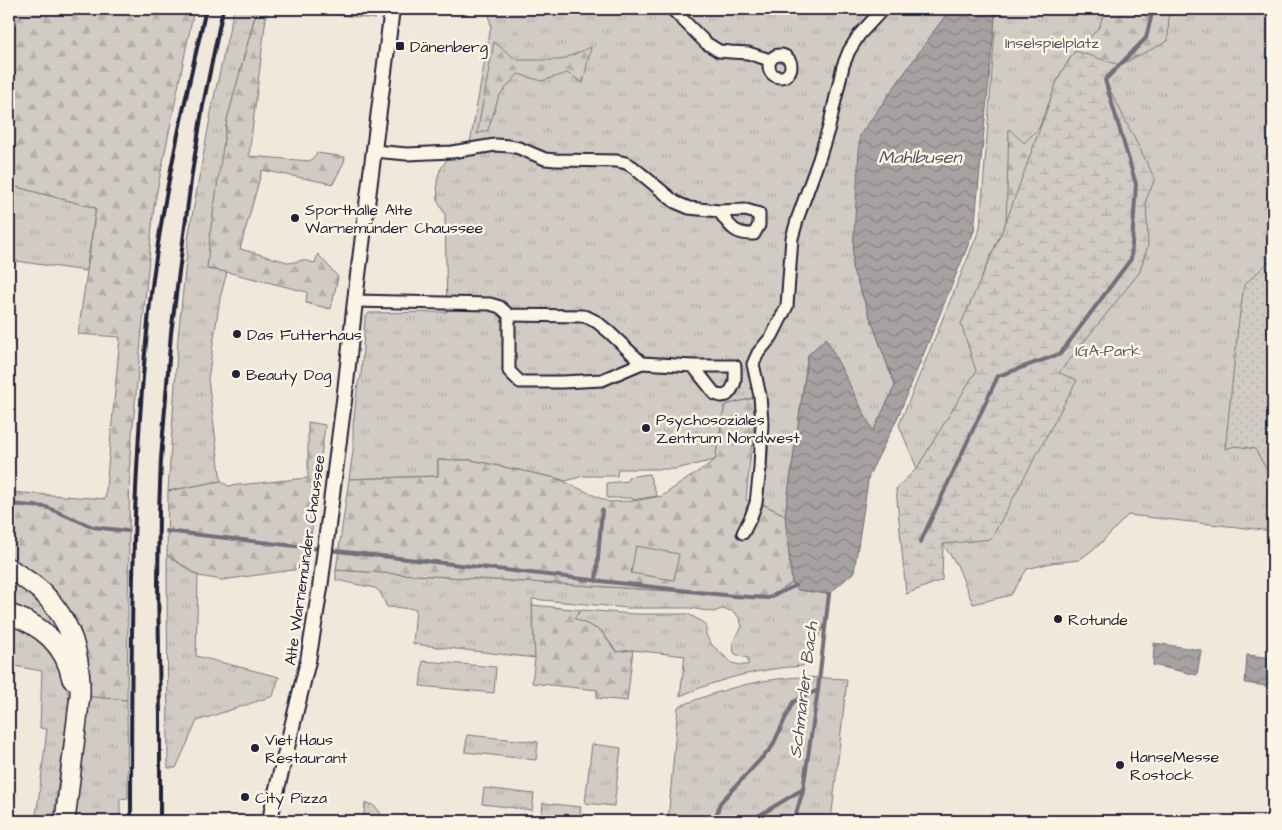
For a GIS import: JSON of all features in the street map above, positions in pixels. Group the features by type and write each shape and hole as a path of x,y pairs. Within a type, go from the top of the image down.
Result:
{"highway":[{"path":"9,568 42,592 52,603 71,634 79,660 81,677 80,695 65,821"},
{"path":"9,614 38,627 47,635 62,653 70,671 73,696 58,821"}],"street":[{"name":"Alte Warnemünder Chaussee","path":"270,821 308,661 327,538 392,9"},
{"path":"672,9 706,44 719,51 748,53 770,60"},
{"path":"743,533 752,517 756,502 760,468 762,422 760,396 753,364 758,353 772,336 787,306 792,238 827,135 842,66 859,35 883,9"},
{"path":"374,150 407,154 452,152 495,145 519,148 545,159 617,161 633,167 675,202 683,206 719,211"},
{"path":"356,301 490,304 500,307 509,316 582,316 597,322 610,332 642,363"},
{"path":"509,316 509,371 520,382 602,380 642,363 693,366"}],"green space":[{"path":"9,9 194,9 154,206 130,456 127,700 84,696 83,658 9,562 9,492 105,499 120,337 78,334 96,208 9,185"},
{"path":"234,9 257,9 227,120 207,269 227,272 220,298 208,379 221,481 168,491 178,338 189,233 213,102"},
{"path":"257,9 267,9 249,156 310,161 317,153 345,157 333,184 262,170 240,249 291,263 302,260 315,263 318,254 338,277 331,309 306,303 307,292 227,272 207,269 210,234 227,120"},
{"path":"288,9 376,9 375,19"},
{"path":"488,9 950,9 863,132 852,267 895,386 873,432 826,339 808,355 785,515 762,504 769,435 764,395 725,405 715,460 675,469 618,469 617,476 583,476 566,481 471,460 438,460 438,476 349,479 353,451 353,425 358,383 361,377 365,318 369,313 447,312 445,214 438,202 437,181 440,170 452,152 469,149 491,26"},
{"name":"IGA-Park","path":"996,9 1273,9 1273,531 1128,515 1099,545 1079,560 1051,563 1027,569 1011,595 973,604 957,565 943,544 948,543 899,425 980,228"},
{"path":"1108,9 1169,9 1168,41 1120,65 1105,80 1136,184 981,278 1006,222 1009,129 1024,143 1039,128 1061,73 1075,51 1100,26 1103,15"},
{"path":"494,42 517,60 561,60 591,47 583,83 567,73 542,81 518,74 499,96 488,130 477,134"},
{"path":"1075,51 1120,65 1105,80 1155,179 1146,200 1148,246 1139,273 1059,373 1077,380 991,539 943,544 942,580 906,594 896,489 917,468 976,371 961,324 1006,222 1056,84"},
{"path":"9,185 96,208 86,271 9,260"},
{"path":"1273,258 1273,481 1255,449 1235,446 1225,449 1244,285"},
{"path":"754,398 754,422 746,500 762,504 785,515 792,583 768,597 336,570 349,479 438,476 438,460 471,460 556,478 609,502 633,501 662,496 715,460 725,405"},
{"path":"308,422 325,425 307,568 222,580 199,576 167,555 168,491 221,481 228,486 308,478"},
{"path":"649,474 657,496 633,500 632,498 607,498 607,483 628,481 628,477"},
{"path":"636,546 679,554 674,580 631,573"},
{"path":"167,555 198,576 196,656 279,677 273,696 197,721 176,768 168,768"},
{"path":"336,570 767,597 792,583 798,590 829,594 825,624 803,666 771,669 740,675 680,696 685,656 633,650 617,652 601,631 574,618 582,610 634,614 688,614 706,625 706,635 712,645 732,663 748,665 748,658 734,653 733,642 742,627 740,619 734,612 721,609 714,612 690,608 628,608 532,599 535,658 413,644 416,609 387,607 380,592 375,588 336,580"},
{"path":"9,575 29,589 57,621 70,653 9,606"},
{"path":"532,605 582,610 574,618 601,631 616,652 633,650 627,701 597,698 597,690 532,683 535,658"},
{"path":"9,621 46,642 66,675 69,703 53,821 35,821 47,729 40,728 42,671 9,665"},
{"path":"423,661 496,667 494,693 420,686"},
{"path":"802,677 847,679 831,821 668,821 678,707 708,695 739,686 769,680"},
{"path":"84,696 127,700 128,798 120,799 120,821 70,821"},
{"path":"467,735 538,742 536,760 465,752"},
{"path":"592,744 621,748 614,806 585,803"},
{"path":"484,788 534,794 532,810 482,804"},
{"path":"365,803 377,809 381,814 382,821 363,821"},
{"path":"543,803 581,807 579,821 541,821"}],"water":[{"name":"Mahlbusen","path":"950,9 996,9 974,231 897,419 869,475 854,572 829,594 798,590 792,583 785,515 808,355 826,338 873,431 895,386 852,267 860,135"},
{"path":"1154,643 1201,650 1197,675 1153,665"},
{"path":"1247,655 1273,658 1273,687 1245,683"}],"waterway":[{"path":"995,15 1002,9"},
{"path":"920,543 998,376 1060,354 1131,259 1136,184 1105,80 1146,38 1153,9"},
{"path":"9,504 46,507 93,527 127,531"},
{"path":"596,581 602,510"},
{"path":"166,531 321,549"},
{"path":"328,550 733,596 768,598 795,586"},
{"name":"Schmarler Bach","path":"750,821 803,789 818,690 829,594"},
{"path":"715,821 720,803 772,747 793,702 818,690"},
{"name":"Schmarler Bach","path":"794,821 803,790"}],"railway":[{"path":"131,821 135,515 147,332 163,210 206,9"},
{"path":"160,821 158,583 161,459 171,333 192,173 203,105 223,9"}],"place":[{"name":"Dänenberg","path":"400,46"},
{"name":"Sporthalle Alte Warnemünder Chaussee","path":"295,218"},
{"name":"Das Futterhaus","path":"237,334"},
{"name":"Beauty Dog","path":"236,374"},
{"name":"Psychosoziales Zentrum Nordwest","path":"646,428"},
{"name":"Rotunde","path":"1058,619"},
{"name":"Viet Haus Restaurant","path":"255,748"},
{"name":"HanseMesse Rostock","path":"1120,765"},
{"name":"City Pizza","path":"245,797"}],"park label":[{"name":"Inselspielplatz","path":"1052,42"}]}
